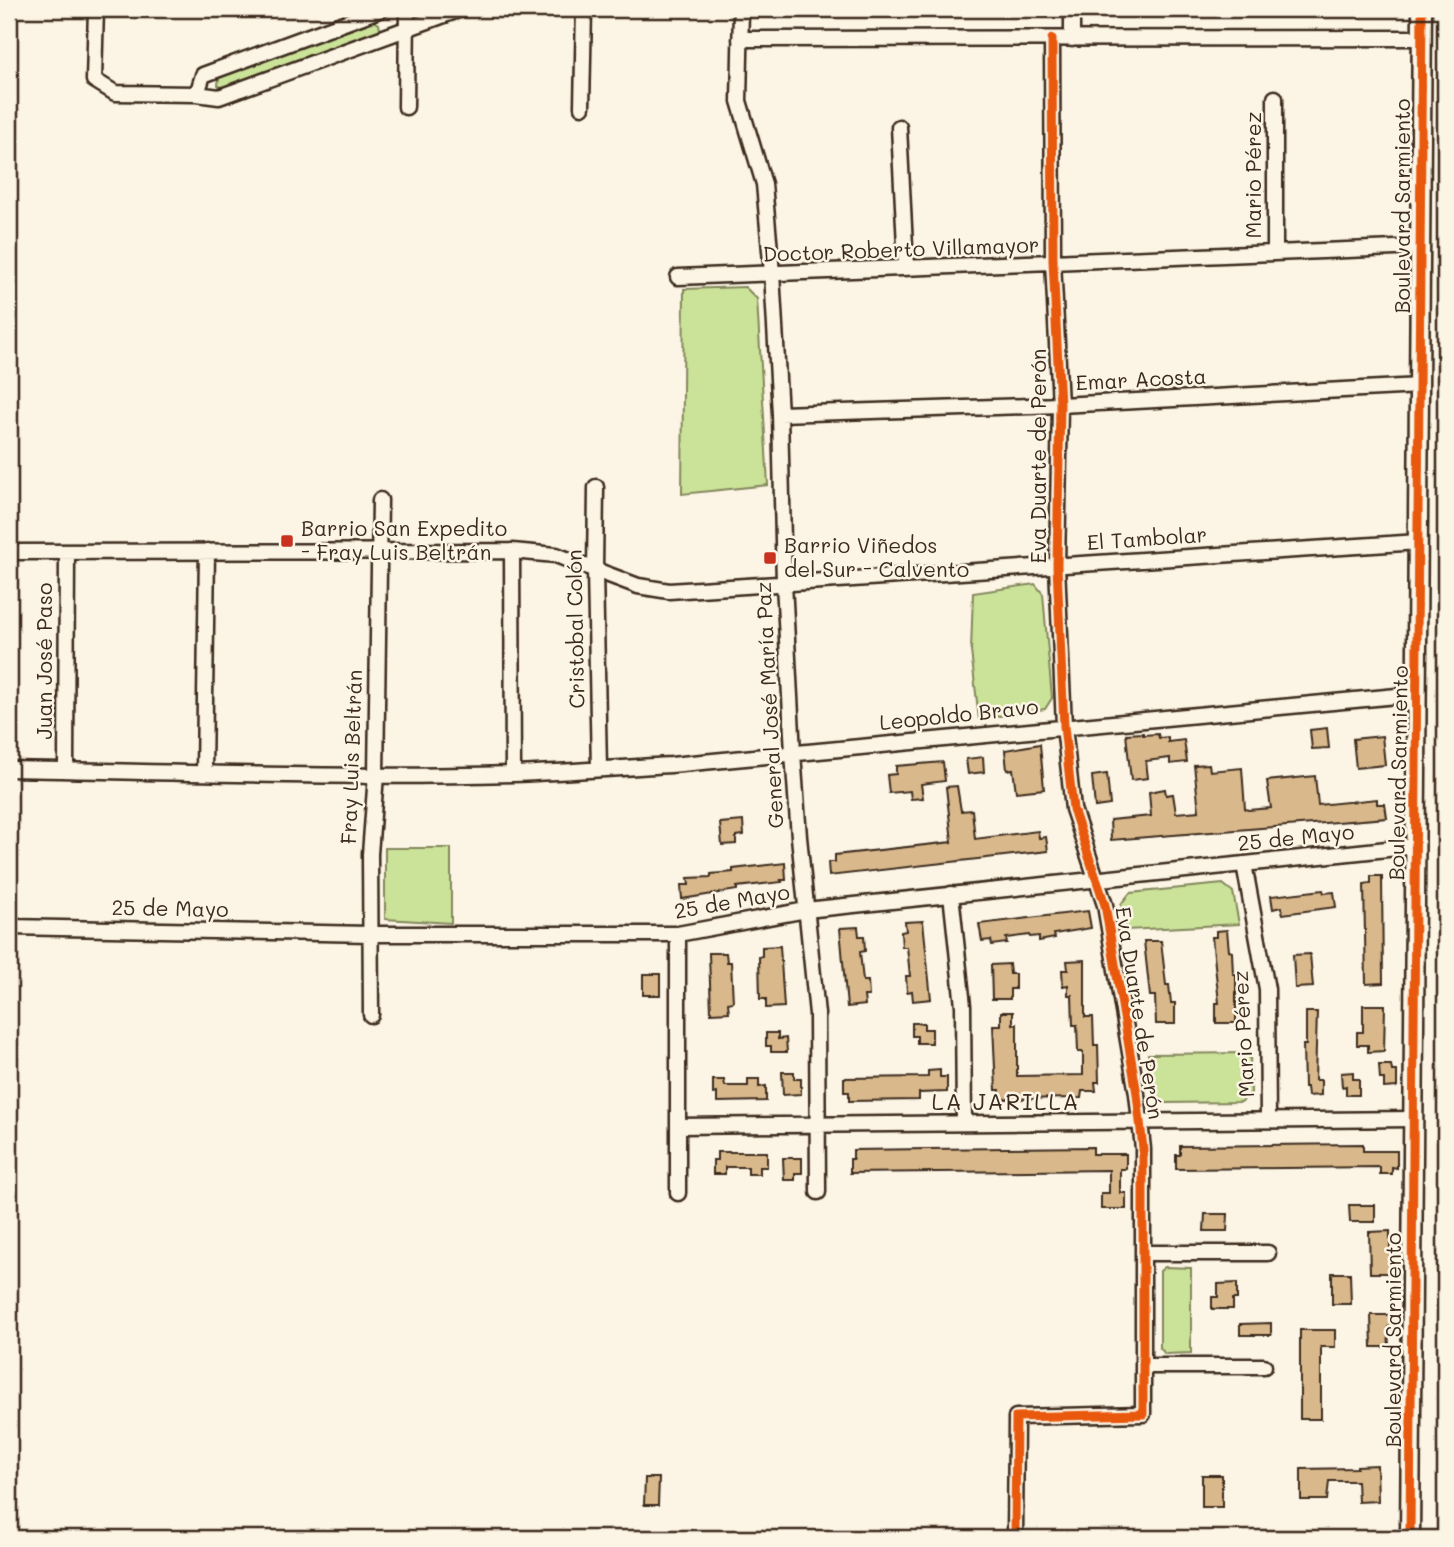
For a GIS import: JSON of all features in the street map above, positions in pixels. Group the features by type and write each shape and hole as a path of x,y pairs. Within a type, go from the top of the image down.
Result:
{"street":[{"path":"96,9 94,80 115,93 197,94 219,97 461,9"},
{"path":"197,94 203,75 382,9"},
{"path":"406,107 407,9"},
{"path":"582,107 584,9"},
{"name":"General José María Paz","path":"741,9 738,101 764,184 772,273 793,753 817,1014 818,1192"},
{"path":"1072,9 1072,39"},
{"name":"Boulevard Sarmiento","path":"1410,1538 1422,9"},
{"name":"Eva Duarte de Perón","path":"1016,1538 1016,1417 1143,1414 1143,1149 1140,1121 1105,905 1073,809 1064,726 1057,566 1060,405 1053,261 1052,38"},
{"path":"740,39 1422,38"},
{"name":"Mario Pérez","path":"1275,98 1275,251"},
{"path":"900,127 906,267"},
{"name":"Doctor Roberto Villamayor","path":"678,277 1420,247"},
{"name":"Emar Acosta","path":"780,414 1060,405 1420,386"},
{"name":"Cristobal Colón","path":"596,487 599,769"},
{"name":"Fray Luis Beltrán","path":"371,1015 370,855 376,775 380,500"},
{"name":"El Tambolar","path":"9,552 512,551 556,555 638,586 669,591 1419,541"},
{"path":"204,773 207,551"},
{"path":"512,551 513,774"},
{"name":"Juan José Paso","path":"66,771 67,552"},
{"name":"Leopoldo Bravo","path":"9,769 376,775 513,774 671,765 1418,694"},
{"name":"25 de Mayo","path":"9,927 370,934 678,934 806,910 1416,846"},
{"name":"Mario Pérez","path":"1244,864 1266,989 1268,1120"},
{"path":"951,894 963,1006 964,1123"},
{"path":"678,934 678,1193"},
{"path":"678,1126 1414,1119"},
{"path":"1143,1253 1268,1253"},
{"path":"1143,1366 1264,1366"}],"green space":[{"path":"374,21 379,24 380,29 375,33 223,89 218,85 219,77"},
{"path":"745,287 757,299 768,485 682,494 684,289"},
{"path":"1035,584 1043,594 1052,698 1045,709 979,719 971,651 973,593"},
{"path":"385,848 451,848 451,923 385,919"},
{"path":"1223,884 1233,892 1239,924 1126,930 1121,904 1130,893"},
{"path":"1250,1053 1251,1093 1241,1102 1165,1103 1155,1094 1148,1054"},
{"path":"1165,1267 1191,1268 1191,1353 1165,1354 1160,1348 1160,1271"}],"building":[{"path":"1327,728 1329,748 1312,749 1310,730"},
{"path":"1126,734 1158,734 1159,738 1168,737 1168,742 1184,740 1187,762 1170,764 1170,758 1146,761 1148,778 1131,780"},
{"path":"1382,736 1385,765 1356,768 1353,739"},
{"path":"1040,744 1044,789 1016,792 1013,769 1007,770 1005,750"},
{"path":"983,757 984,772 968,774 966,759"},
{"path":"943,762 945,781 921,784 923,798 911,799 910,791 889,793 887,775 896,774 896,766"},
{"path":"1209,764 1210,771 1242,768 1245,809 1248,810 1271,808 1267,781 1315,776 1318,805 1377,799 1377,804 1385,804 1387,818 1111,840 1110,820 1151,816 1149,792 1165,789 1166,795 1173,794 1176,813 1199,811 1194,765"},
{"path":"1107,774 1110,805 1095,807 1092,776"},
{"path":"957,786 961,811 972,810 975,839 1038,831 1039,838 1046,837 1048,851 829,876 828,862 835,862 835,855 952,842 946,787"},
{"path":"743,821 744,835 736,836 736,844 722,845 720,823"},
{"path":"785,863 786,880 781,880 782,882 737,887 737,890 682,899 681,885 689,885 688,878 711,877 711,874 733,872 733,869"},
{"path":"1371,876 1382,876 1383,983 1366,984 1364,884 1371,883"},
{"path":"1323,890 1324,893 1334,892 1336,907 1283,914 1281,907 1273,909 1271,896"},
{"path":"1088,911 1091,928 1054,934 1055,938 1039,941 1039,936 1029,935 1006,938 1007,943 992,945 991,940 982,941 979,924"},
{"path":"923,921 931,999 913,1001 912,991 907,992 906,976 910,976 907,947 902,947 901,932 906,931 905,922"},
{"path":"858,927 859,936 864,936 865,951 860,952 863,981 868,981 869,996 864,996 865,1005 847,1007 840,928"},
{"path":"1227,930 1233,974 1236,974 1236,1023 1216,1023 1216,1003 1219,1003 1212,937 1216,937 1216,931"},
{"path":"1144,941 1161,941 1166,985 1169,985 1171,1003 1175,1003 1175,1024 1156,1024 1155,996 1150,996"},
{"path":"780,946 784,1007 766,1008 766,999 760,999 759,957 762,956 762,947"},
{"path":"709,953 726,953 727,962 731,962 733,1002 728,1003 729,1012 711,1013"},
{"path":"1310,954 1313,987 1295,988 1293,955"},
{"path":"1085,960 1085,1017 1093,1017 1094,1045 1098,1045 1099,1082 1095,1082 1096,1091 1082,1091 1081,1098 1000,1099 1000,1090 996,1090 993,1025 1001,1025 1001,1012 1013,1012 1013,1025 1017,1024 1017,1076 1083,1075 1083,1052 1078,1052 1077,1025 1073,1025 1072,995 1068,995 1068,985 1063,986 1062,970 1068,970 1067,961"},
{"path":"1009,964 1010,974 1015,974 1015,989 1010,989 1010,999 992,999 991,965"},
{"path":"643,974 660,974 660,995 643,995"},
{"path":"1363,1005 1385,1005 1384,1051 1368,1052 1368,1045 1357,1045 1357,1032 1363,1032"},
{"path":"1306,1012 1317,1012 1315,1080 1321,1080 1321,1095 1308,1096 1307,1087 1304,1087 1303,1045 1306,1045"},
{"path":"912,1023 924,1023 924,1029 932,1029 932,1043 917,1043 917,1036 912,1036"},
{"path":"766,1033 778,1033 778,1039 786,1038 787,1052 771,1052 771,1046 766,1046"},
{"path":"1379,1065 1391,1065 1392,1071 1397,1071 1397,1087 1384,1088"},
{"path":"940,1070 940,1077 947,1077 947,1092 919,1093 919,1100 849,1101 849,1092 844,1092 844,1078 928,1077 928,1071"},
{"path":"782,1072 794,1072 794,1079 801,1079 801,1094 783,1095"},
{"path":"1353,1072 1353,1079 1359,1079 1359,1095 1346,1095 1346,1086 1342,1087 1341,1073"},
{"path":"748,1079 759,1079 759,1087 766,1086 766,1101 717,1102 717,1093 713,1094 713,1080 724,1080 725,1086 748,1086"},
{"path":"1363,1144 1363,1151 1397,1151 1397,1168 1392,1167 1392,1174 1380,1174 1380,1167 1176,1169 1176,1155 1180,1155 1180,1146"},
{"path":"1093,1147 1093,1154 1126,1154 1126,1169 1120,1169 1120,1193 1126,1193 1126,1209 1101,1209 1101,1193 1109,1193 1109,1170 850,1173 853,1150"},
{"path":"717,1152 767,1152 767,1167 760,1167 760,1174 748,1174 748,1167 725,1167 725,1174 713,1174 713,1160 717,1160"},
{"path":"783,1158 802,1158 802,1173 795,1173 795,1180 784,1180"},
{"path":"1349,1205 1375,1205 1375,1222 1350,1222"},
{"path":"1205,1214 1228,1214 1227,1231 1204,1231"},
{"path":"1390,1231 1390,1273 1370,1273 1369,1232"},
{"path":"1332,1273 1350,1273 1351,1304 1332,1304"},
{"path":"1237,1283 1237,1299 1233,1299 1233,1309 1212,1309 1212,1297 1218,1297 1218,1284"},
{"path":"1371,1315 1391,1315 1391,1327 1388,1327 1389,1347 1372,1347"},
{"path":"1271,1323 1271,1335 1240,1335 1240,1324"},
{"path":"1300,1330 1335,1330 1335,1347 1321,1347 1321,1419 1300,1419"},
{"path":"1377,1465 1378,1501 1358,1502 1357,1481 1329,1481 1327,1500 1301,1500 1301,1469"},
{"path":"1202,1475 1222,1475 1222,1507 1202,1507"},
{"path":"645,1478 659,1478 658,1505 644,1505"}],"cycle path":[{"path":"1410,1538 1422,9"},
{"path":"1015,1538 1016,1417 1143,1414 1143,1149 1137,1094 1105,905 1073,809 1064,726 1057,566 1060,405 1053,261 1052,39"}],"place":[{"name":"Barrio San Expedito - Fray Luis Beltrán","path":"287,541"},
{"name":"Barrio Viñedos del Sur - Calvento","path":"770,558"}],"district":[{"name":"LA JARILLA","path":"1006,1102"}]}
